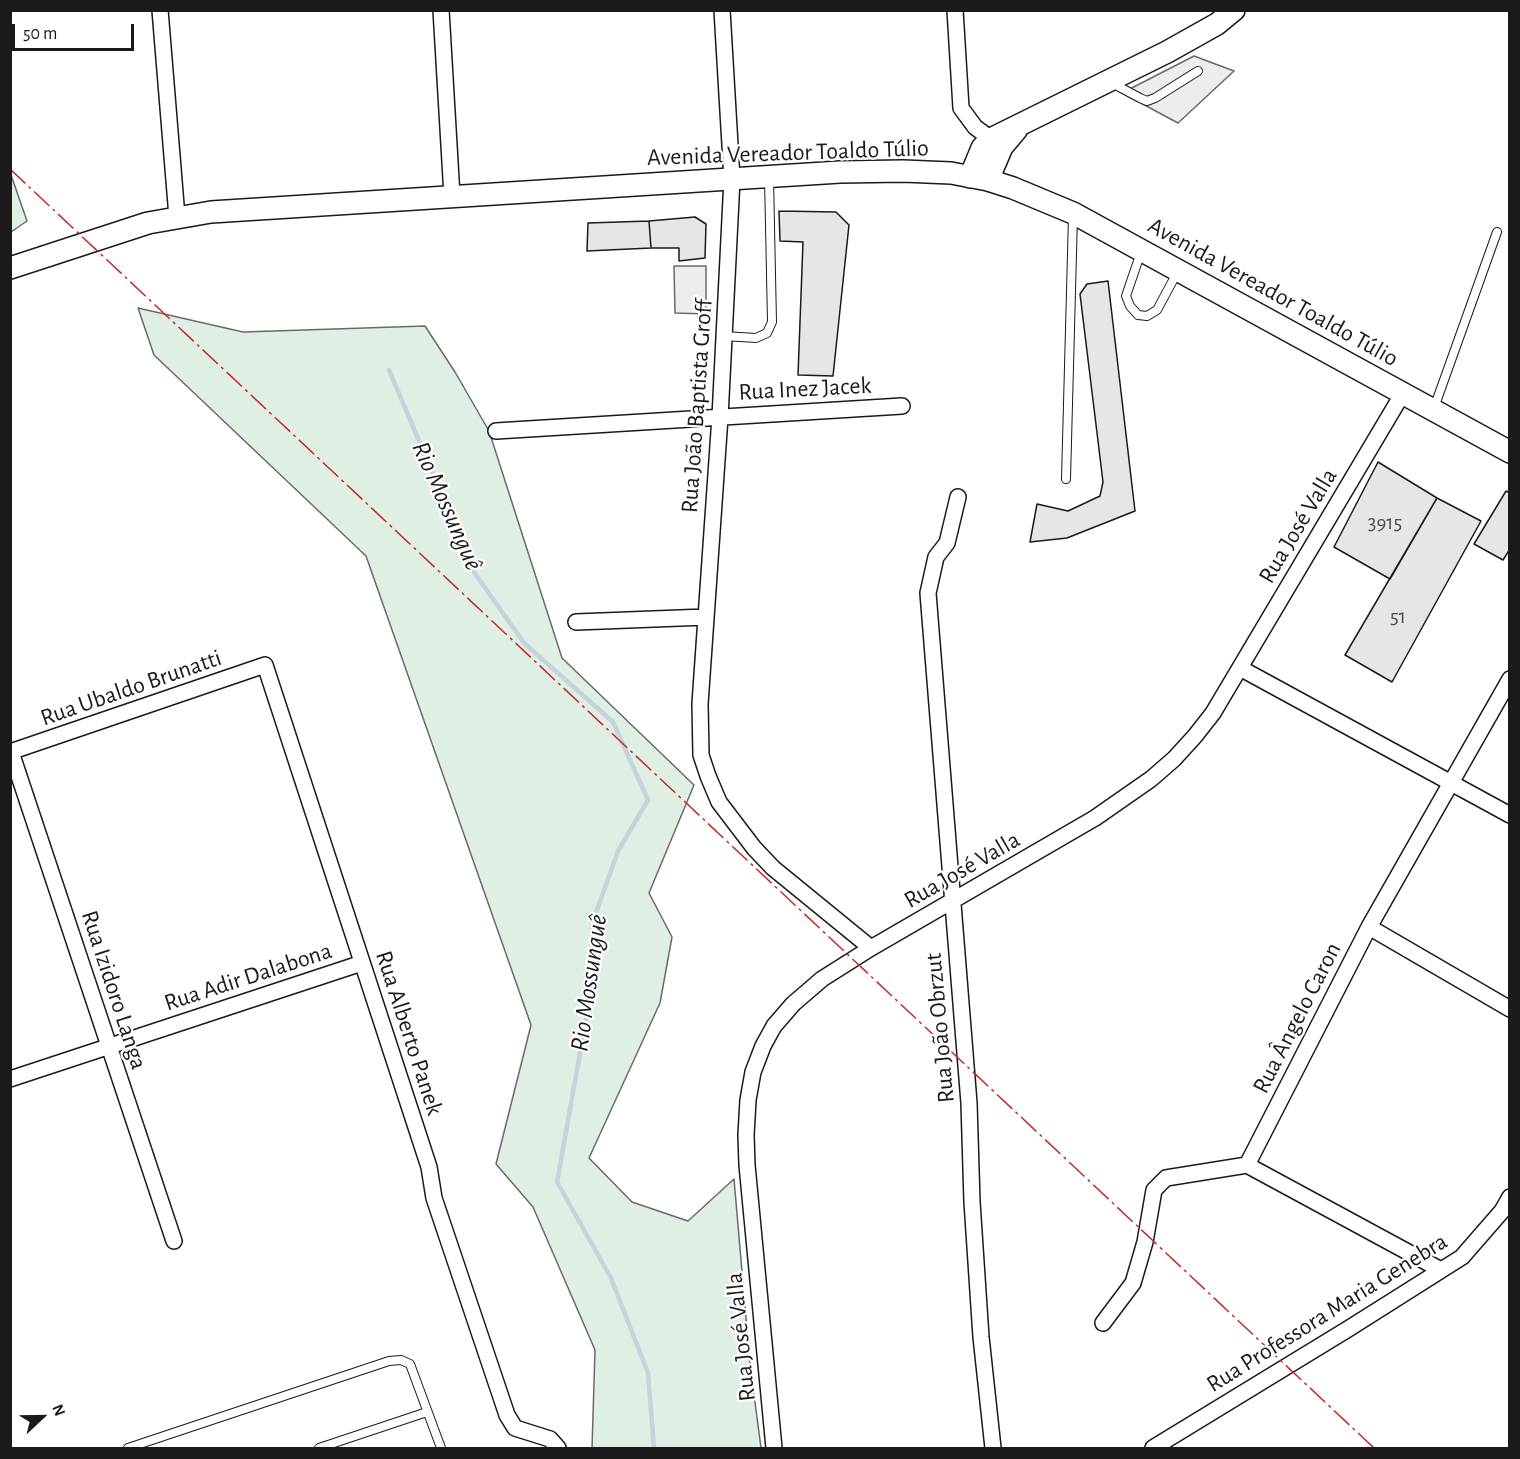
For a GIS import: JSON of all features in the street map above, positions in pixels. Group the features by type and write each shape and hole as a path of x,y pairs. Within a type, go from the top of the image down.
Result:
{"main road":[{"path":"979,178 982,148 991,140 1197,36 1234,10"},
{"path":"979,178 1022,124"},
{"name":"Avenida Vereador Toaldo Túlio","path":"10,268 116,232 177,217 245,209 769,177 903,171 951,173 979,178 1035,196 1073,213 1179,269 1509,452"}],"street":[{"path":"160,10 177,217"},
{"path":"441,10 452,196"},
{"name":"Rua João Baptista Groff","path":"722,10 732,179 720,417 699,730 701,754 719,802 735,825 773,868 871,948"},
{"path":"956,10 961,108 975,127 991,140"},
{"name":"Rua José Valla","path":"774,1449 746,1135 748,1100 753,1072 774,1026 793,1004 822,979 871,948 1085,825 1151,779 1174,759 1213,713 1403,393"},
{"name":"Rua Inez Jacek","path":"496,431 902,406"},
{"name":"Rua João Obrzut","path":"958,497 947,543 939,551 933,566 928,586 928,604 969,1103 972,1202 981,1337 993,1449"},
{"path":"576,622 706,616"},
{"name":"Rua Ubaldo Brunatti","path":"11,752 266,665"},
{"name":"Rua Alberto Panek","path":"266,665 429,1167 434,1198 507,1415 515,1428 550,1439 558,1449"},
{"path":"1240,668 1509,815"},
{"name":"Rua Ângelo Caron","path":"1246,1165 1369,927 1509,679"},
{"name":"Rua Izidoro Langa","path":"11,752 174,1241"},
{"path":"1369,927 1509,1009"},
{"name":"Rua Adir Dalabona","path":"10,1079 362,963"},
{"path":"1103,1323 1133,1282 1145,1242 1154,1190 1166,1178 1246,1165 1441,1270"},
{"name":"Rua Professora Maria Genebra","path":"1153,1449 1462,1257 1502,1211 1509,1197"}],"lane":[{"path":"1109,82 1147,101 1198,71"},
{"path":"724,336 756,338 766,333 772,322 769,177"},
{"path":"1066,479 1073,213"},
{"path":"1434,409 1497,232"},
{"path":"1142,249 1126,296 1130,306 1138,315 1147,316 1157,310 1179,269"},
{"path":"129,1448 389,1361 401,1360 410,1365 441,1449"},
{"path":"319,1449 427,1412"}],"green space":[{"path":"10,172 27,221 11,232 10,232"},
{"path":"138,308 243,332 425,326 489,431 562,658 694,785 649,893 672,937 660,1003 589,1158 632,1202 688,1221 734,1179 750,1364 761,1448 592,1448 595,1350 533,1207 496,1164 531,1025 366,556 154,355"}],"shaded area":[{"path":"1194,56 1234,71 1178,123 1122,93"},
{"path":"674,266 706,266 706,314 675,313"}],"building":[{"path":"779,211 836,212 849,225 833,376 798,375 803,242 780,241"},
{"path":"695,217 706,224 705,258 679,261 679,248 651,248 649,221"},
{"path":"649,221 651,248 587,251 588,223"},
{"path":"1108,281 1135,511 1067,538 1030,542 1037,504 1068,511 1100,496 1103,482 1080,294 1087,284"},
{"path":"1378,462 1437,498 1390,579 1334,547"},
{"path":"1506,491 1510,493 1510,549 1503,560 1474,544"},
{"path":"1437,498 1481,521 1392,682 1345,655"}],"waterway":[{"name":"Rio Mossunguê","path":"389,370 469,565 524,643 613,722 648,800 618,851 592,924 591,992 557,1182 611,1278 648,1373 654,1448"}],"power":[{"path":"10,169 1374,1448"}]}
